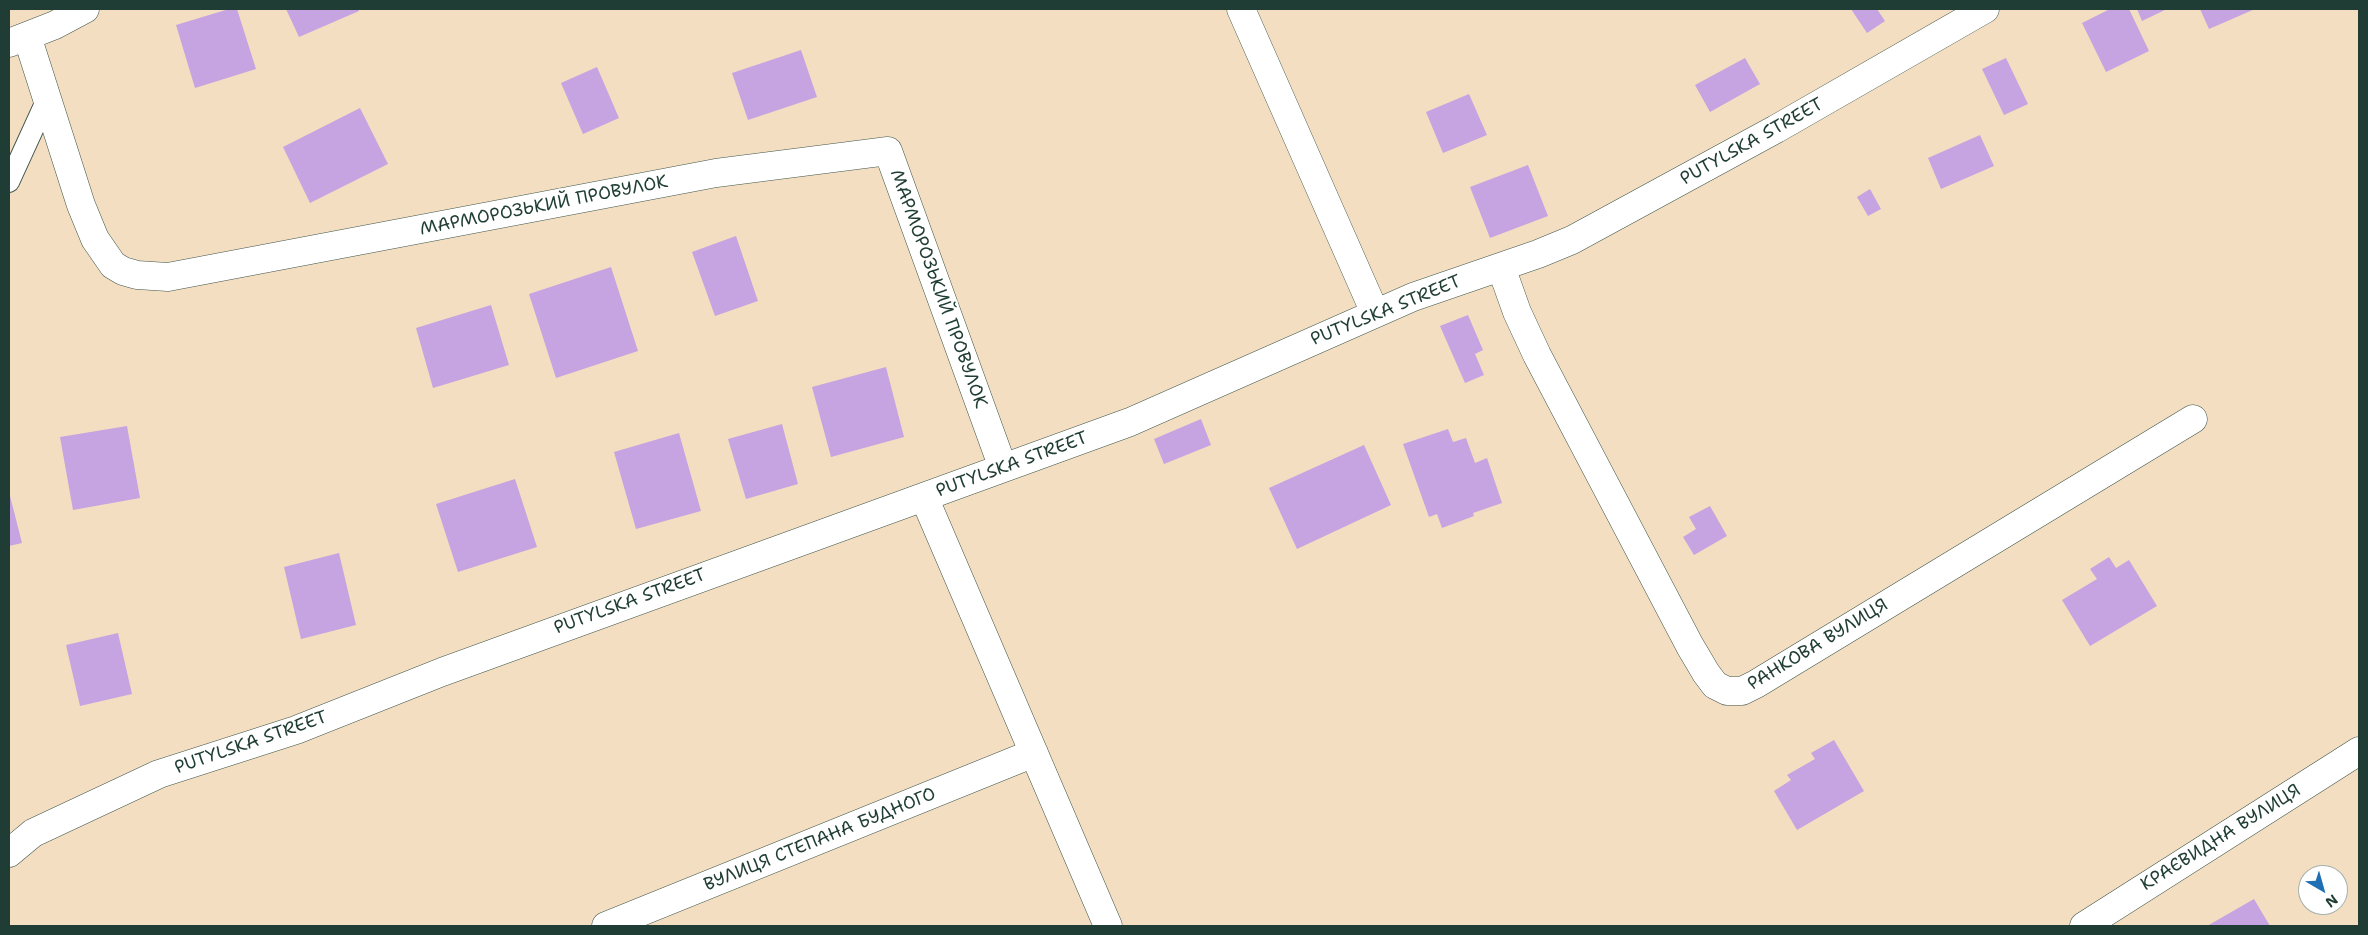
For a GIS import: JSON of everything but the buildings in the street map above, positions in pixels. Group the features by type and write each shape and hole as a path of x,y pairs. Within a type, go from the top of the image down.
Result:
{"street":[{"path":"18,40 55,25 84,9"},
{"path":"1241,9 1375,313"},
{"name":"PUTYLSKA STREET","path":"9,853 33,833 159,774 296,730 442,672 1130,422 1421,294 1564,244 1608,222 1784,124 1985,9"},
{"name":"МАРМОРОЗЬКИЙ ПРОВУЛОК","path":"18,40 47,99 81,205 94,238 113,265 123,271 159,277 188,274 716,173 888,150 1003,468"},
{"name":"РАНКОВА ВУЛИЦЯ","path":"1501,267 1517,312 1537,355 1693,652 1715,685 1727,691 1742,691 1756,684 2193,419"},
{"path":"924,497 1108,926"},
{"name":"КРАЄВИДНА ВУЛИЦЯ","path":"2084,926 2359,751"},
{"name":"ВУЛИЦЯ СТЕПАНА БУДНОГО","path":"606,926 1034,753"}],"lane":[{"path":"9,182 47,99"}]}
